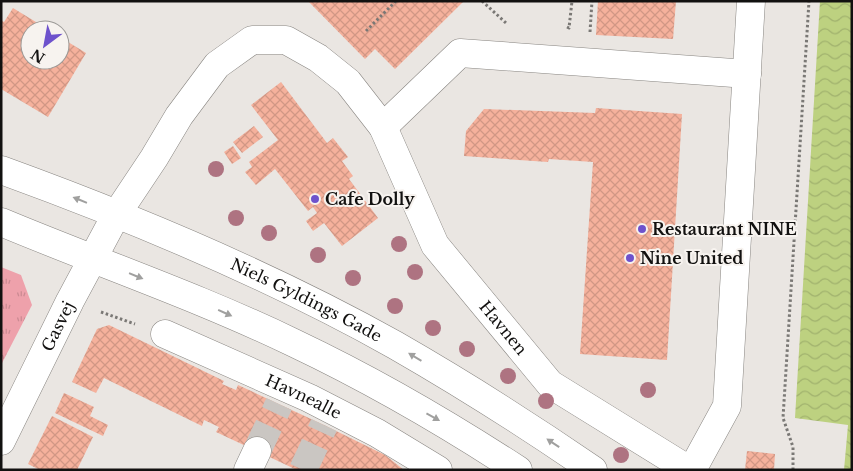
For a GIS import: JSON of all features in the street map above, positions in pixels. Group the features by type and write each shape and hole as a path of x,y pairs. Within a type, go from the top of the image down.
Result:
{"street":[{"name":"Havnen","path":"116,214 154,158 178,116 217,65 252,40 286,40 318,58 348,82 383,127 435,245 550,384 691,470 726,406 751,1"},
{"path":"383,127 460,53 747,74"},
{"name":"Niels Gyldings Gade","path":"1,170 116,214 210,253 315,304 394,345 548,439 594,470"},
{"name":"Gasvej","path":"1,441 70,301 116,214"},
{"path":"1,222 196,300 294,343 450,427 518,470"},
{"name":"Havnealle","path":"165,334 282,396 327,417 377,433 438,470"}],"path":[{"path":"366,31 396,1"},
{"path":"482,1 503,22 513,23"},
{"path":"560,27 570,28 572,1"},
{"path":"591,16 592,1"},
{"path":"793,470 793,447 783,418 808,1"},
{"path":"70,301 165,334"}],"green space":[{"path":"1,267 21,275 32,305 1,365"}],"water":[{"path":"820,1 852,1 852,470 844,470 848,425 795,418"}],"building":[{"path":"308,1 464,1 395,69 375,49 365,59"},
{"path":"598,1 676,1 673,39 596,35"},
{"path":"13,8 33,20 20,20 20,70 70,70 70,43 86,53 48,117 1,89 1,20 4,22"},
{"path":"281,82 327,143 333,138 348,157 342,161 353,176 349,179 378,218 342,246 324,223 313,231 306,221 317,213 313,207 308,211 275,169 256,185 245,172 252,167 249,162 278,140 251,105"},
{"name":"Nine United","path":"596,108 682,114 667,360 580,354 593,162 549,159 548,162 464,156 466,131 484,109 595,113"},
{"path":"254,126 263,137 242,153 233,142"},
{"path":"233,146 241,158 232,164 224,152"},
{"path":"109,325 224,381 222,384 236,390 238,385 324,425 385,455 404,470 297,470 216,432 219,427 204,420 202,426 104,378 96,393 72,382 97,329"},
{"path":"64,393 94,407 90,416 108,425 103,436 55,413"},
{"path":"52,416 93,437 77,470 40,470 28,464"},
{"path":"747,451 775,454 774,470 745,470"}],"tunnel":[{"path":"257,451 279,404"},
{"path":"303,470 324,425"}],"place":[{"name":"Cafe Dolly","path":"315,199"},
{"name":"Restaurant NINE","path":"642,229"},
{"name":"Nine United","path":"630,258"}]}
